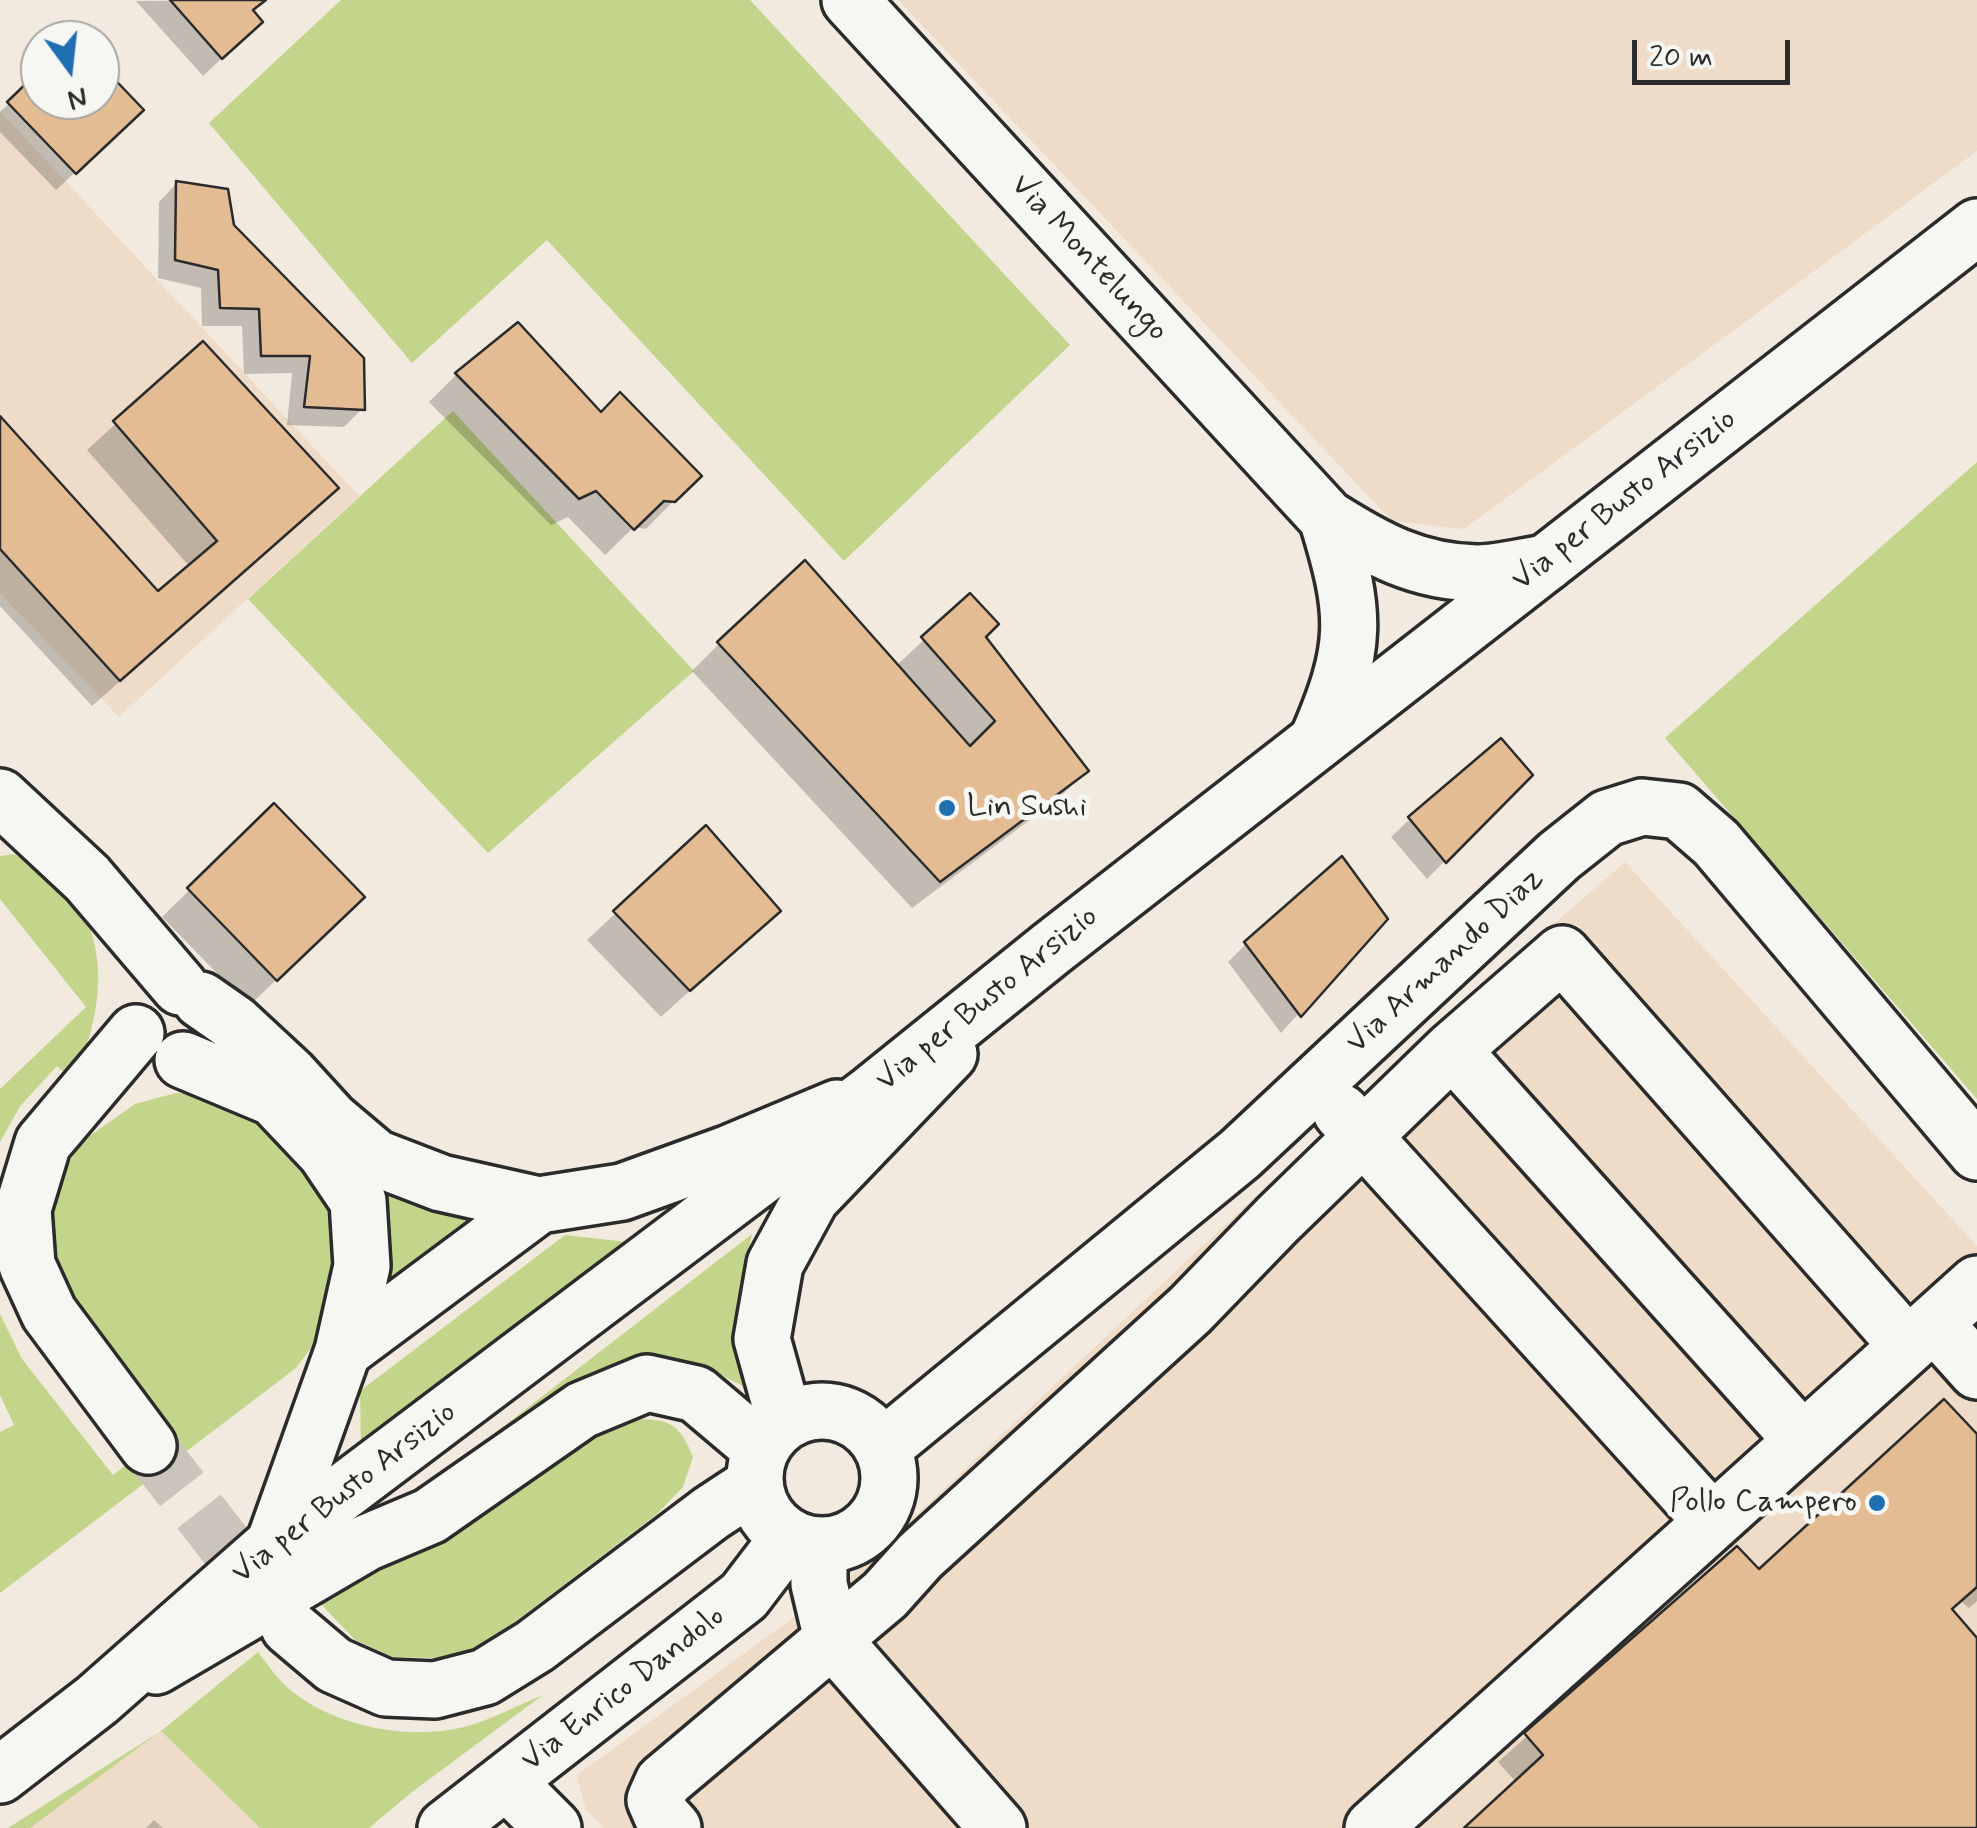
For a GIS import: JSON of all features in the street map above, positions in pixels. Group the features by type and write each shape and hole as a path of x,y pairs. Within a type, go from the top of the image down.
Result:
{"street":[{"name":"Via Montelungo","path":"850,0 1327,518 1378,550 1425,567 1480,573 1546,562"},
{"name":"Via per Busto Arsizio","path":"0,1775 97,1700 274,1544 872,1093 1052,948 1977,227"},
{"name":"Via Montelungo","path":"1317,741 1338,692 1351,636 1346,579 1327,518"},
{"path":"0,796 86,878 167,1024 274,1098 325,1152 358,1201 362,1266 343,1351 274,1544"},
{"name":"Via Armando Diaz","path":"882,1448 1240,1154 1559,856 1607,818 1642,807 1678,811 1716,844 1977,1152"},
{"path":"289,1626 334,1665 386,1688 436,1690 486,1677 535,1646 711,1512 767,1452 806,1413 828,1411 850,1417 869,1430 882,1448 889,1470 888,1494 879,1515 863,1532 842,1543 804,1541 766,1514 767,1452 762,1339 775,1264 811,1198 1052,948"},
{"path":"673,1828 655,1800 664,1782 885,1595 920,1556 1190,1310 1452,1050 1562,954 1921,1335 1977,1371"},
{"path":"148,1446 48,1313 28,1265 23,1209 43,1144 89,1092 167,1024 234,1023 290,1075 330,1120 376,1158 441,1183 539,1205 622,1192 728,1154 872,1093"},
{"path":"1452,1050 1803,1441"},
{"path":"1315,1084 1712,1520"},
{"path":"343,1351 539,1205"},
{"path":"1372,1828 1977,1284"},
{"path":"97,1700 366,1543 430,1516 582,1410 647,1383 696,1394 767,1452"},
{"path":"804,1541 832,1639 998,1828"},
{"name":"Via Enrico Dandolo","path":"446,1828 744,1596 804,1541"},
{"path":"506,1782 553,1828"}],"shaded area":[{"path":"898,0 1977,0 1977,151 1464,529 1392,521"},
{"path":"0,111 359,496 119,717 0,593"},
{"path":"1625,862 1977,1246 1977,1828 604,1828 586,1810 577,1775 852,1575 1450,1014"},
{"path":"161,1731 260,1828 30,1828"}],"green space":[{"path":"341,0 750,0 1070,345 844,561 547,240 412,363 209,123"},
{"path":"453,411 694,671 488,853 248,599"},
{"path":"1977,462 1977,1099 1665,738"},
{"path":"14,854 54,879 74,899 87,922 95,948 97,1002 83,1056 72,1080 57,1066 21,1105 0,1142 0,1089 86,1007 0,899 0,856"},
{"path":"176,1093 222,1095 263,1110 326,1188 344,1257 328,1325 296,1368 0,1593 0,1432 14,1425 0,1395 0,1314 22,1359 113,1475 164,1436 63,1299 49,1247 57,1184 81,1142 135,1104"},
{"path":"365,1170 491,1213 370,1304"},
{"path":"752,1234 737,1328 743,1386 695,1362 651,1362 498,1449 469,1453"},
{"path":"565,1235 627,1242 361,1449 360,1391"},
{"path":"632,1419 664,1422 683,1436 693,1457 683,1487 657,1514 482,1647 440,1658 393,1657 355,1640 320,1603 362,1570 584,1438"},
{"path":"258,1652 284,1684 306,1701 348,1721 395,1731 464,1727 543,1695 369,1828 260,1828 161,1731"},
{"path":"161,1731 30,1828 8,1828"}],"building":[{"path":"170,0 266,0 253,10 263,22 222,59"},
{"path":"120,85 144,110 76,174 24,120 120,120"},
{"path":"20,89 20,116 7,102"},
{"path":"176,181 228,189 234,225 364,358 365,410 304,407 310,356 261,356 259,309 220,308 218,270 175,260"},
{"path":"518,322 601,412 620,392 702,476 675,502 664,501 634,530 596,491 579,499 455,373"},
{"path":"203,341 339,488 120,681 0,549 0,416 158,591 217,541 113,421"},
{"path":"805,560 970,746 995,721 921,637 970,593 999,624 986,637 1089,771 940,882 717,642"},
{"path":"1501,738 1533,775 1446,863 1408,817"},
{"path":"274,803 365,897 277,981 187,888"},
{"path":"706,825 781,911 690,991 613,911"},
{"path":"1342,856 1388,919 1301,1017 1244,942"},
{"path":"1944,1399 1977,1434 1977,1587 1952,1609 1977,1638 1977,1828 1464,1828 1543,1755 1524,1733 1737,1546 1759,1569"}],"tunnel":[{"path":"148,1446 272,1605"}],"place":[{"name":"Lin Sushi","path":"947,808"},
{"name":"Pollo Campero","path":"1877,1503"}]}
